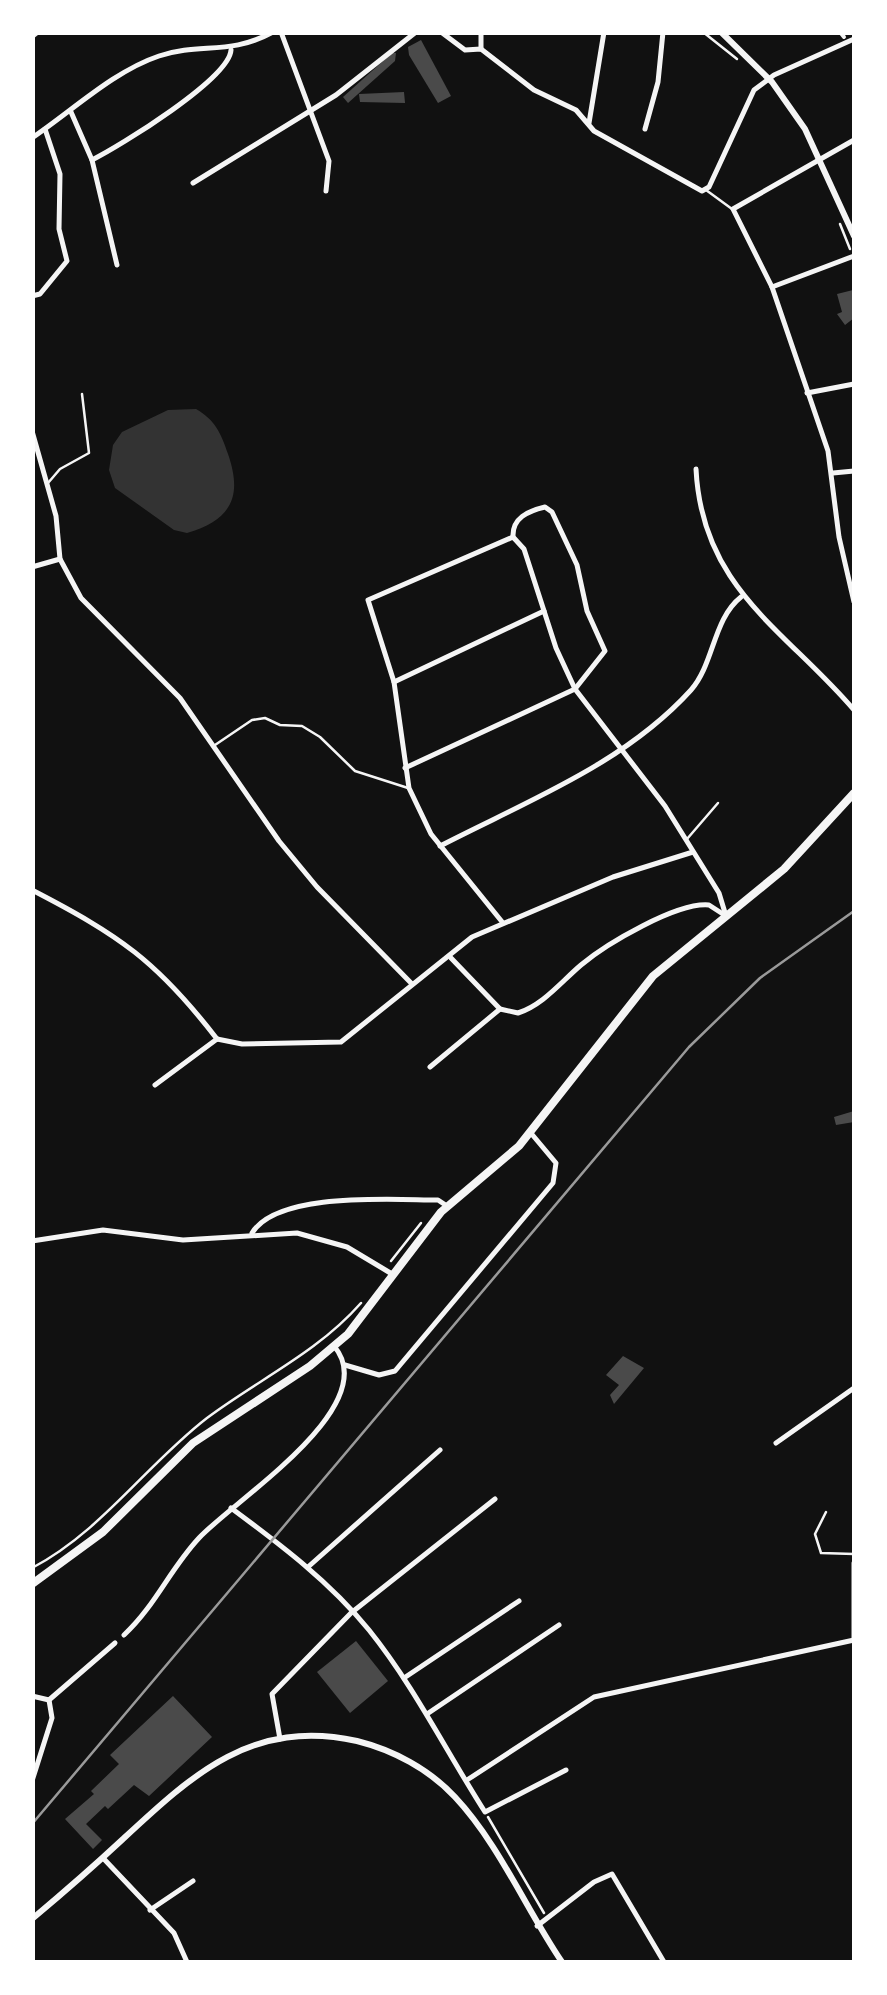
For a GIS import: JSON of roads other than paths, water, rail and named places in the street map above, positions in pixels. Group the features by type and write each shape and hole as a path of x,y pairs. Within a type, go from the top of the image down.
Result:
{"main road":[{"path":"713,32 723,35 768,78 820,156 854,236"},
{"path":"32,1580 83,1550 193,1443 334,1346 395,1276 447,1206 502,1164 530,1132 636,994 805,848 854,792"},
{"path":"32,1920 196,1773 232,1753 280,1739 330,1737 361,1742 427,1773 452,1794 479,1827 562,1962"}],"street":[{"path":"32,138 160,56 230,50 277,32 330,161 326,191"},
{"path":"193,183 310,111 416,32"},
{"path":"442,32 465,50 481,49 534,90 576,110 623,148 706,190 748,99 768,78 854,39"},
{"path":"481,49 482,32"},
{"path":"589,124 604,32"},
{"path":"645,129 658,82 663,32"},
{"path":"92,160 214,78 230,59 230,50"},
{"path":"71,112 92,160 117,265"},
{"path":"32,296 40,294 66,261 59,228 60,174 45,129"},
{"path":"854,140 820,156 733,210 772,287 807,393 832,474 839,537 854,602"},
{"path":"772,287 854,256"},
{"path":"807,393 854,384"},
{"path":"32,431 59,528 60,559 80,598 180,698 316,887 412,984"},
{"path":"696,469 705,515 741,596 854,710"},
{"path":"832,474 854,471"},
{"path":"405,768 574,688 606,649 587,611 571,550 552,512 544,507 516,522 512,537"},
{"path":"502,923 440,846 409,788 394,682 368,600 512,537"},
{"path":"512,537 524,549 574,688 686,840 719,893 726,916"},
{"path":"32,567 60,559"},
{"path":"440,846 623,752 692,688 726,613 741,596"},
{"path":"394,682 544,611"},
{"path":"32,890 125,941 170,980 217,1038 242,1044 340,1042 451,958 472,937 614,877 693,852"},
{"path":"451,958 500,1009 512,1014 532,1008 593,955 681,908 709,905 726,916"},
{"path":"430,1067 500,1009"},
{"path":"155,1085 217,1038"},
{"path":"345,1366 385,1375 403,1364 553,1182 556,1163 530,1132"},
{"path":"252,1234 258,1224 278,1214 326,1202 438,1200 447,1206"},
{"path":"32,1241 103,1230 183,1240 252,1234 311,1235 347,1247 395,1276"},
{"path":"124,1635 153,1607 186,1553 314,1436 337,1398 345,1366 334,1346"},
{"path":"776,1442 854,1388"},
{"path":"308,1567 440,1450"},
{"path":"280,1739 272,1694 351,1613 495,1499"},
{"path":"231,1508 308,1567 351,1613 404,1678 485,1812 566,1770"},
{"path":"466,1780 594,1697 854,1640 854,1563"},
{"path":"404,1678 519,1601"},
{"path":"427,1714 559,1626"},
{"path":"49,1700 114,1643"},
{"path":"32,1696 49,1700"},
{"path":"32,1781 52,1718 49,1700"},
{"path":"103,1858 178,1938 187,1962"},
{"path":"538,1926 612,1874 664,1962"},
{"path":"150,1910 193,1881"}],"lane":[{"path":"706,190 733,210"},
{"path":"47,484 60,468 88,453 82,394"},
{"path":"214,746 265,718 280,725 302,726 355,771 409,788"},
{"path":"686,840 718,803"},
{"path":"826,1512 815,1534 822,1554 854,1554"}],"railway":[{"path":"32,1824 689,1047 760,978 854,911"}]}
